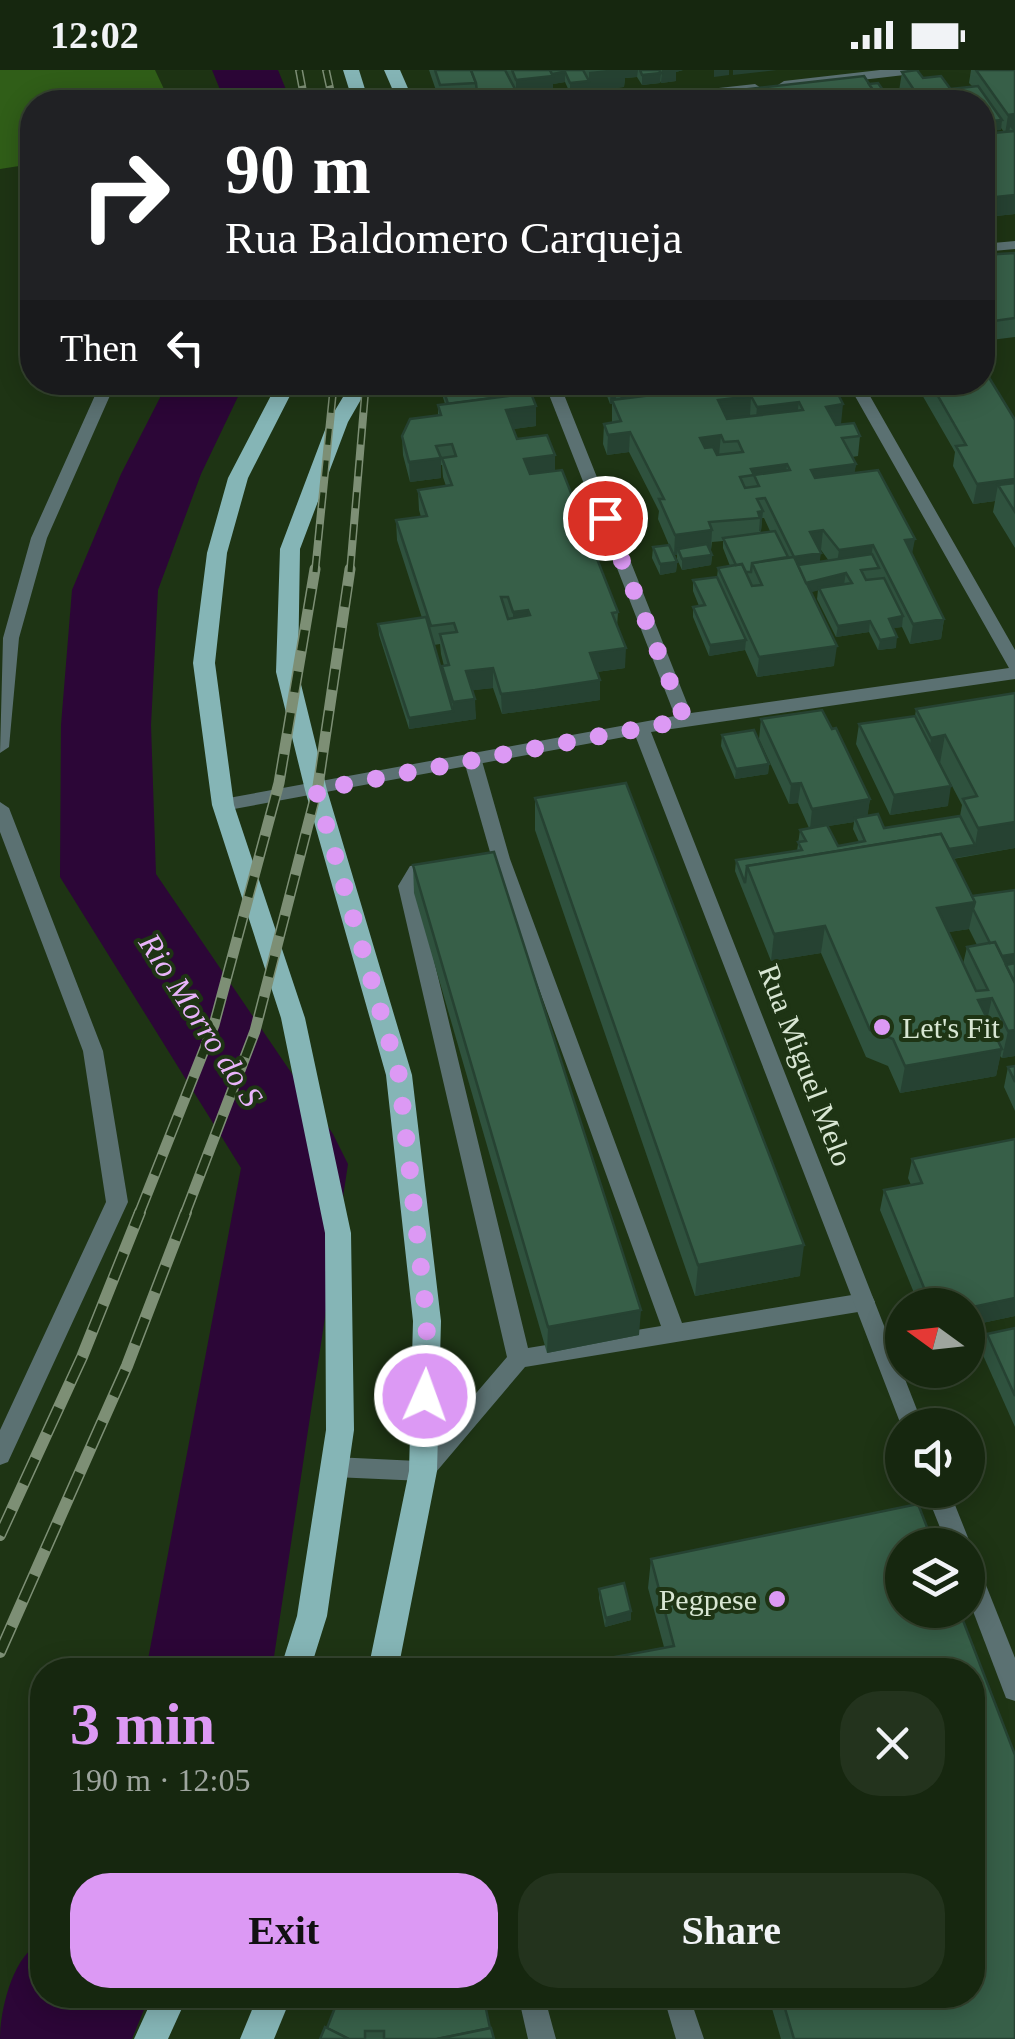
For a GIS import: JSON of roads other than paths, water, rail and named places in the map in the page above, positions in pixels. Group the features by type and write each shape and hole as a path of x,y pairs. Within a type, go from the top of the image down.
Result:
{"main road":[{"path":"281,395 238,478 217,553 204,663 223,805 294,1018 338,1233 340,1430 312,1616 299,1658"},
{"path":"354,395 338,422 290,550 287,672 316,790 399,1075 427,1321 423,1471 385,1658"},
{"path":"151,2039 165,2008"},
{"path":"256,2039 269,2008"}],"street":[{"path":"761,90 913,70"},
{"path":"0,747 11,638 39,538 102,395"},
{"path":"556,395 685,720"},
{"path":"861,395 1015,665"},
{"path":"223,805 685,720 1015,673"},
{"name":"Rua Miguel Melo","path":"642,729 905,1408"},
{"path":"473,760 484,861 675,1334"},
{"path":"0,808 92,1051 117,1202 2,1448"},
{"path":"484,861 417,871 408,886 520,1358"},
{"path":"334,1467 423,1471 520,1358 864,1302"},
{"path":"985,1612 1015,1690"},
{"path":"534,2008 542,2039"},
{"path":"680,2008 690,2039"}],"waterway":[{"name":"Rio Morro do S","path":"245,70 253,90"},
{"name":"Rio Morro do S","path":"200,395 161,474 115,590 106,725 108,877 295,1164 211,1658"},
{"name":"Rio Morro do S","path":"57,2039 74,2008"}],"railway":[{"path":"299,70 303,90"},
{"path":"326,70 330,90"},
{"path":"315,572 333,395"},
{"path":"350,572 365,395"},
{"path":"139,1214 214,1025 279,783 315,569"},
{"path":"185,1214 255,1031 318,786 350,569"},
{"path":"0,1535 82,1357 140,1212"},
{"path":"0,1652 127,1366 186,1212"}],"place":[{"name":"Let's Fit","path":"882,1027"},
{"name":"Pegpese","path":"777,1599"}]}
